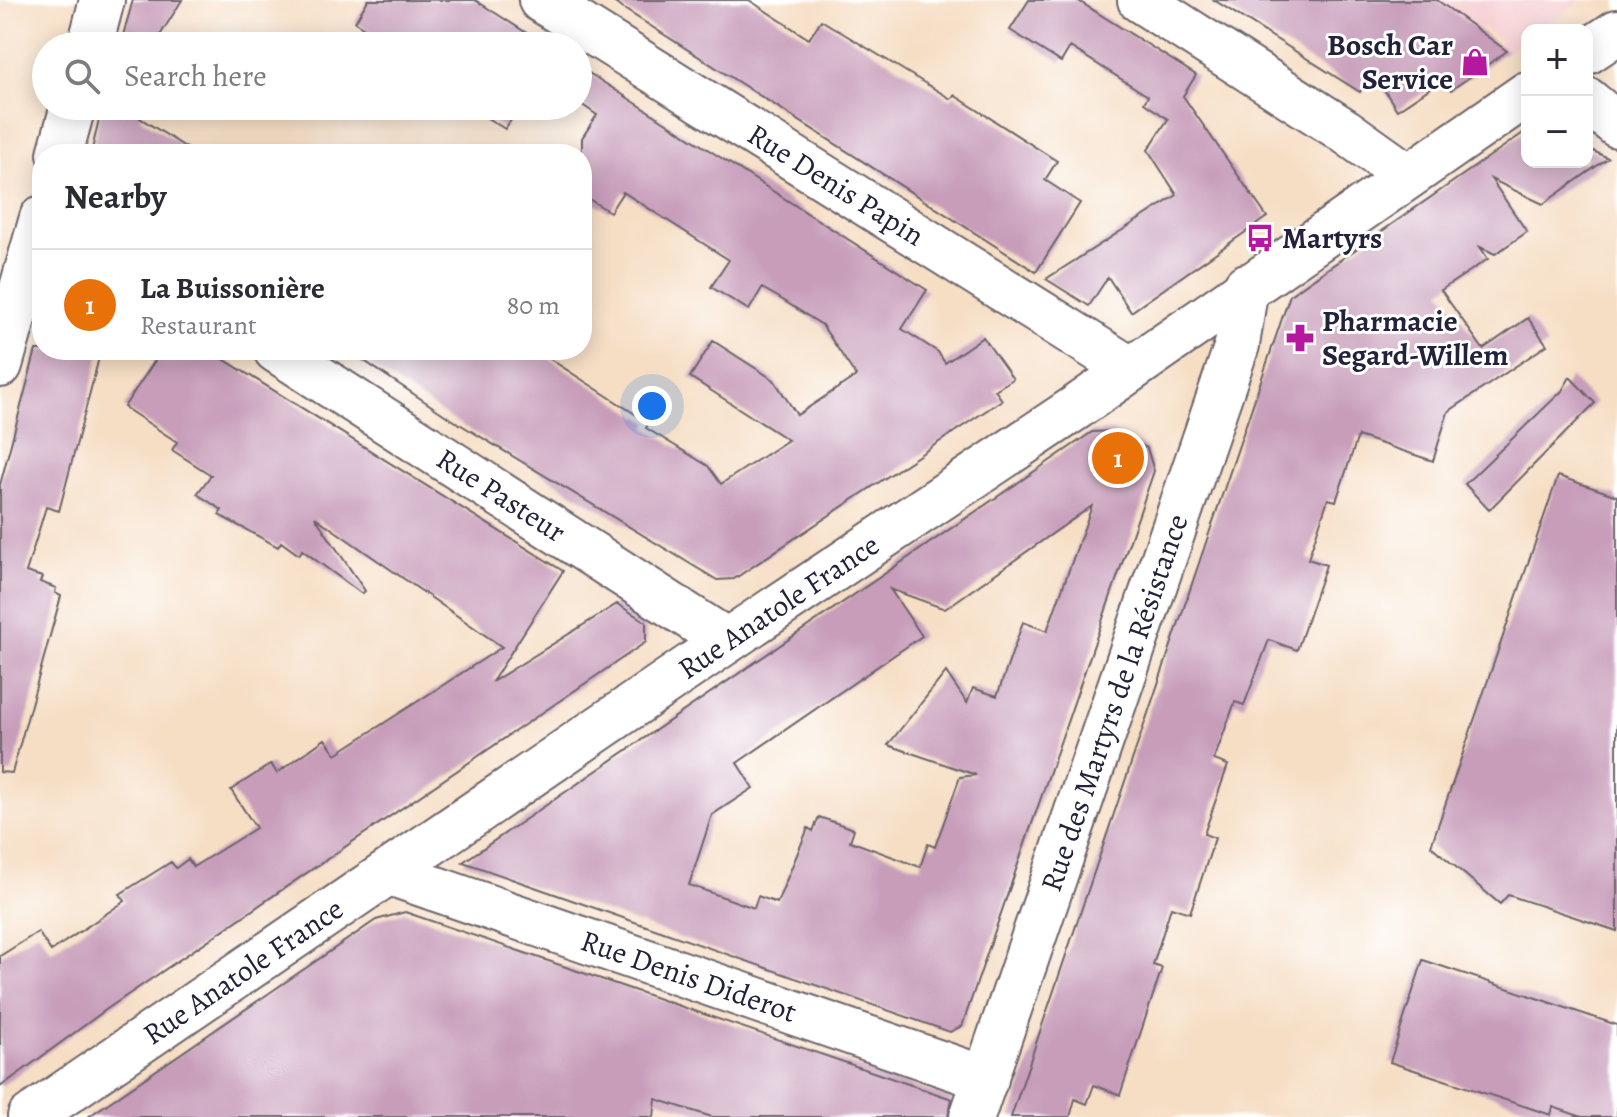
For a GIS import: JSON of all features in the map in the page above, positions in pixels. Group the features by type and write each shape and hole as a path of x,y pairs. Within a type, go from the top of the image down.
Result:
{"street":[{"path":"94,32 102,0"},
{"name":"Rue Denis Papin","path":"541,0 1130,369"},
{"path":"1140,0 1345,131 1408,176"},
{"path":"1593,48 1617,32"},
{"name":"Rue Anatole France","path":"30,1117 1130,369 1524,96"},
{"path":"1593,105 1617,125"},
{"path":"63,144 69,120"},
{"path":"0,365 32,253"},
{"name":"Rue des Martyrs de la Résistance","path":"979,1098 1237,345 1246,286"},
{"name":"Rue Pasteur","path":"291,360 727,641"},
{"name":"Rue Denis Diderot","path":"390,873 979,1098"}],"shaded area":[{"path":"1437,0 1583,0 1548,24 1521,24 1521,42 1507,51 1498,45 1501,39 1482,26 1479,31"}],"building":[{"path":"133,0 182,0 162,32 124,32"},
{"path":"368,0 475,0 525,32 370,32 355,22"},
{"path":"610,0 749,0 809,39 821,20 951,99 954,95 1057,161 1045,180 1080,203 1036,272"},
{"path":"1029,0 1077,0 1196,75 1183,96 1267,217 1131,312 1108,277 1089,306 1046,279 1177,195 1148,150 1168,119 1144,103 1148,96 1070,47 1061,62 1010,30"},
{"path":"1214,0 1437,0 1507,51 1451,90 1444,79 1397,110 1372,71 1360,92"},
{"path":"592,75 927,290 902,329 938,352 945,363 983,337 1013,379 995,390 1002,400 734,579 717,580 448,417 363,360 551,360 649,423 646,428 708,466 721,484 788,440 690,377 713,341 774,380 797,415 856,376 822,325 778,297 762,288 749,310 711,287 729,260 623,192 610,212 592,201 592,144 582,144 582,138 597,115 592,112"},
{"path":"99,120 143,120 180,144 93,144"},
{"path":"490,120 511,120 505,129"},
{"path":"1521,134 1521,168 1593,168 1593,151 1608,158 1543,204 1491,179 1527,232 1495,254 1480,247 1488,259 1441,290 1483,349 1528,318 1547,345 1448,412 1433,461 1358,436 1336,501 1328,499 1308,559 1326,565 1297,650 1269,640 1244,705 1235,702 1214,760 1228,765 1204,834 1215,838 1190,913 1171,907 1153,965 1162,968 1120,1095 1094,1085 1087,1104 1075,1099 1070,1117 1011,1117 1290,295"},
{"path":"33,360 98,360 59,511 46,507 26,572 42,577 40,582 56,588 55,593 61,596 12,773 0,772 0,485"},
{"path":"155,360 225,360 563,571 492,682 617,604 646,622 646,642 107,1009 0,1087 0,956 38,932 51,951 125,901 120,894 171,862 176,868 188,859 193,867 256,828 231,790 271,764 277,773 325,739 336,754 502,647 315,517 365,591 362,594 302,550 299,555 281,542 278,547 219,515 222,510 197,494 211,475 172,450 177,442 124,407"},
{"path":"1570,377 1595,403 1489,510 1465,484 1562,391"},
{"path":"1111,431 1147,448 1154,471 962,1026 950,1032 463,862 1092,432","holes":["1092,506 1047,631 1023,622 997,696 973,688 967,703 946,672 888,745 976,775 960,777 935,847 928,844 920,867 850,841 854,829 819,817 813,831 808,828 777,903 758,896 754,908 689,885 712,815 753,788 737,763 922,636 890,589 945,609"]},
{"path":"1558,476 1617,496 1617,931 1508,895 1500,904 1431,846"},
{"path":"405,912 952,1099 948,1117 712,1117 656,1099 654,1117 88,1117 376,920"},
{"path":"1423,960 1617,1025 1617,1117 1582,1117 1553,1107 1551,1115 1390,1062"}],"place":[{"name":"Bosch Car Service","path":"1475,62"},
{"name":"Martyrs","path":"1260,238"},
{"name":"Pharmacie Segard-Willem","path":"1300,338"},
{"name":"La Buissonière","path":"1118,458"}]}
